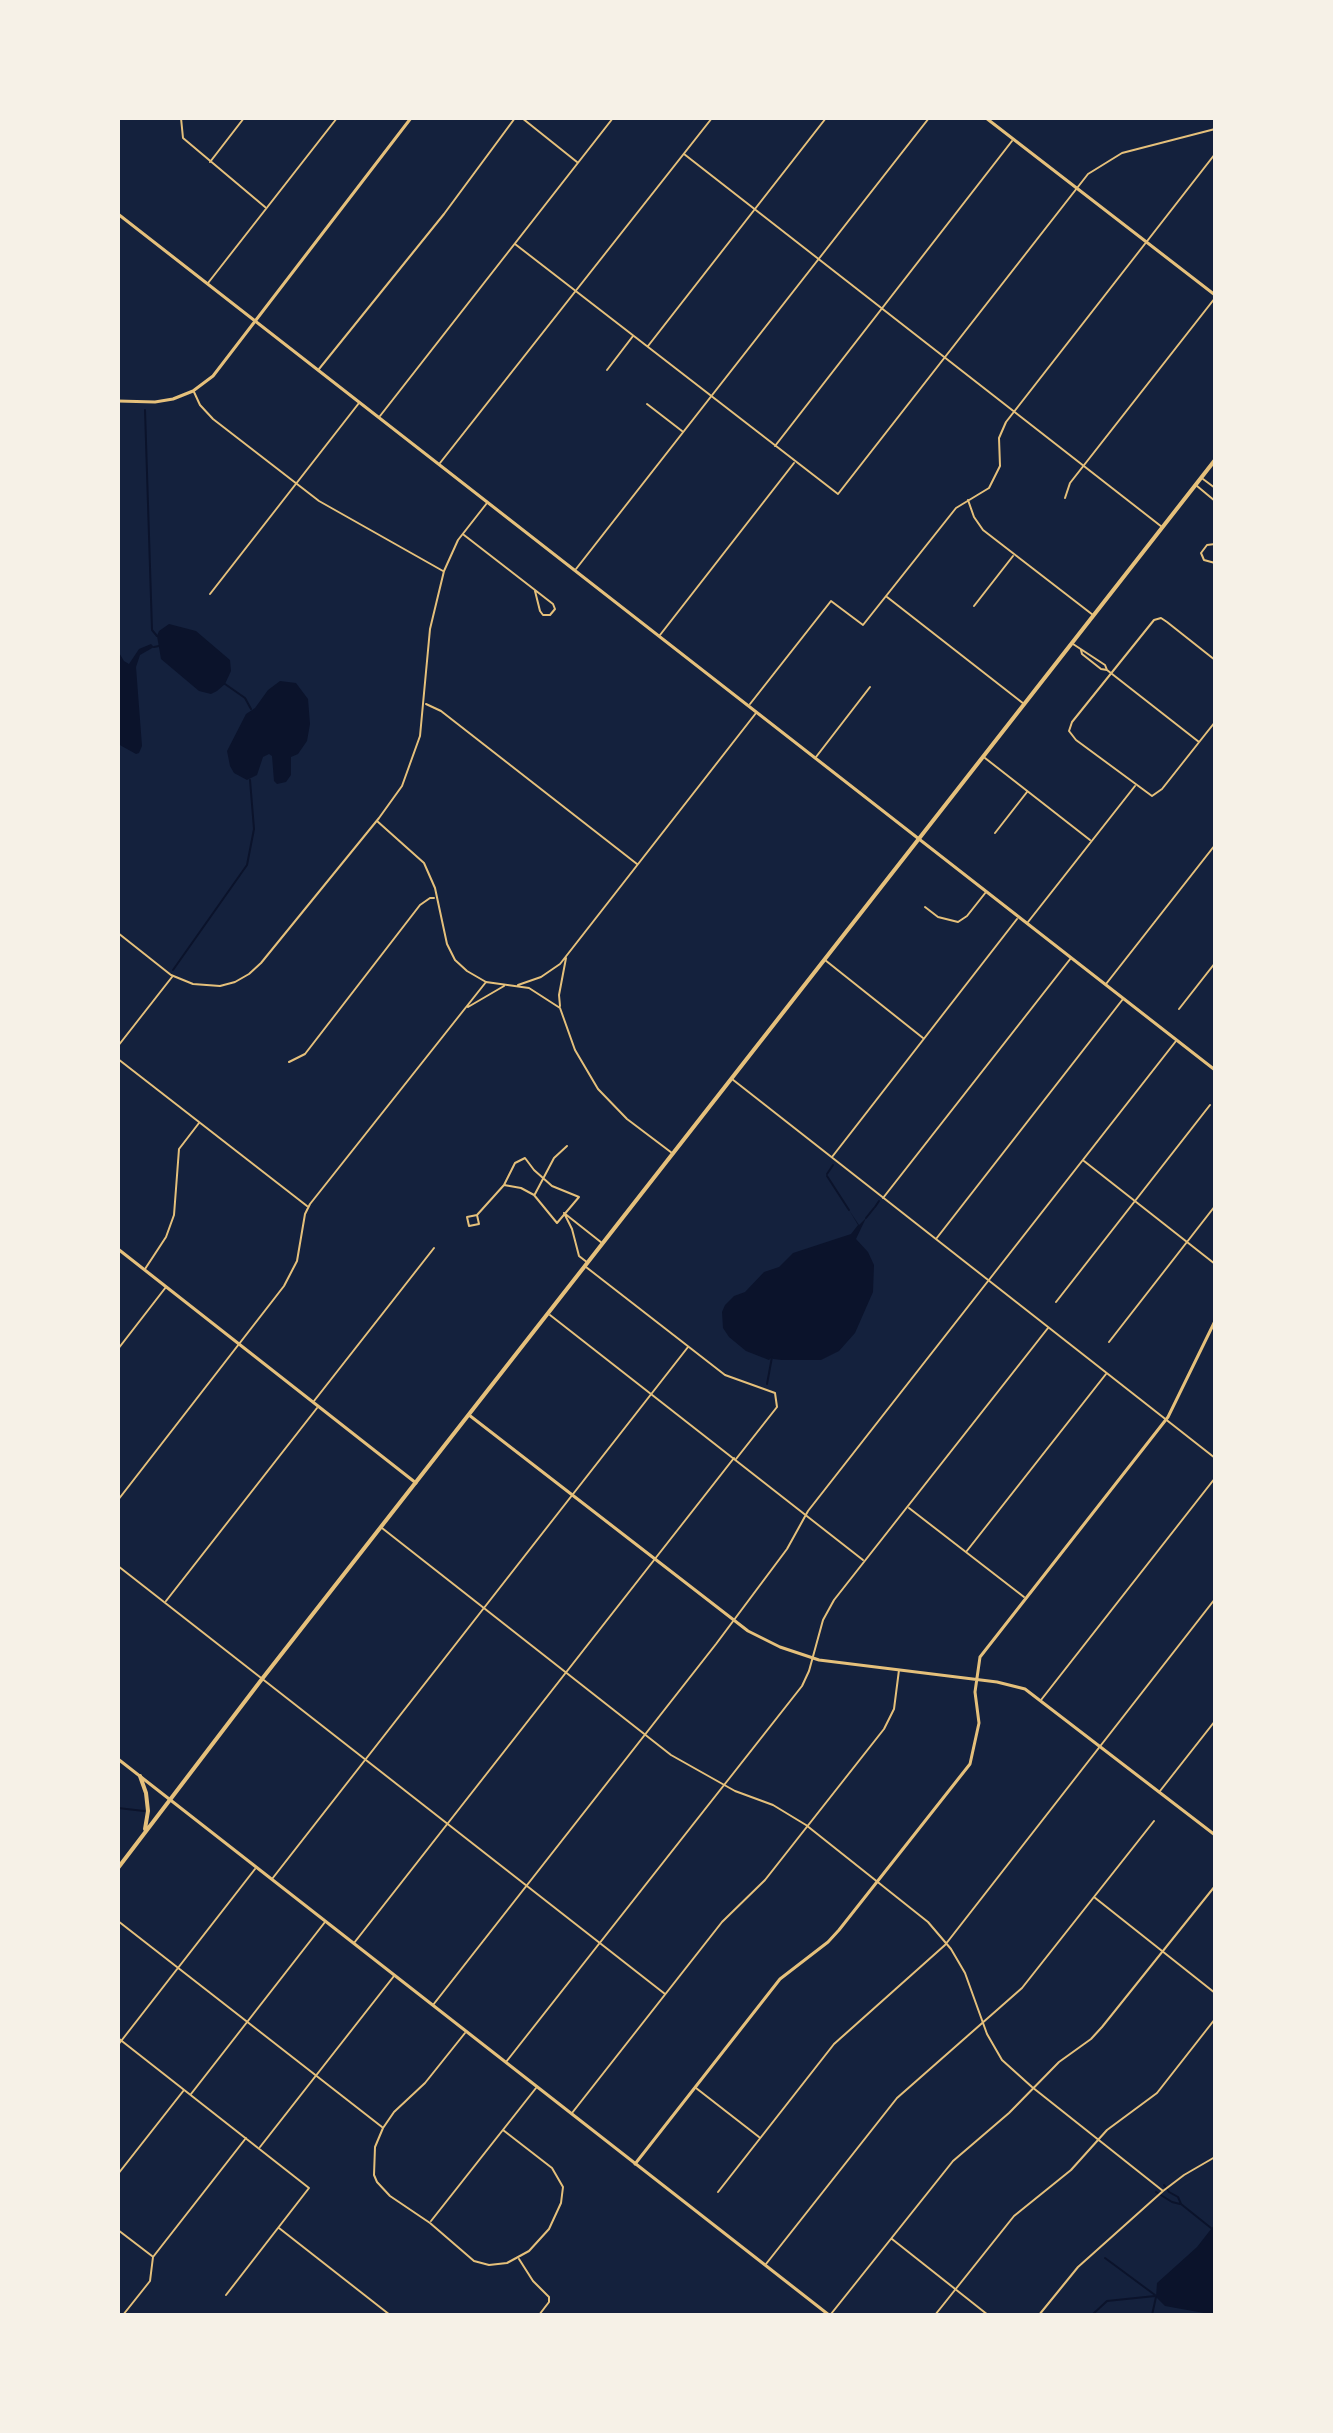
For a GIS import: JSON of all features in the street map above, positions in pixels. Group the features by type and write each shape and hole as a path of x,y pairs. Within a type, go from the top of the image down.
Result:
{"main road":[{"path":"118,1868 262,1679 1215,460"},
{"path":"140,1776 148,1811 143,1834"}],"street":[{"path":"181,118 183,138 266,208"},
{"path":"209,163 244,118"},
{"path":"207,284 337,118"},
{"path":"118,401 164,401 193,391 219,369 411,118"},
{"path":"318,369 444,214 515,118"},
{"path":"522,118 578,163"},
{"path":"379,417 613,118"},
{"path":"439,464 712,118"},
{"path":"647,347 826,118"},
{"path":"575,570 929,118"},
{"path":"986,118 1215,296 1070,483 1065,498"},
{"path":"515,244 838,494 1093,170 1116,155 1214,129 1215,135"},
{"path":"775,447 1013,139"},
{"path":"684,154 1163,527"},
{"path":"749,706 831,601 863,625 956,508 983,494 998,475 999,438 1014,411 1215,154"},
{"path":"118,214 1215,1070"},
{"path":"607,370 633,336"},
{"path":"193,391 200,405 213,419 329,508 444,571"},
{"path":"210,594 360,402"},
{"path":"647,404 683,432"},
{"path":"660,636 795,462"},
{"path":"1202,478 1215,488"},
{"path":"1196,485 1215,501"},
{"path":"968,500 983,530 1094,615"},
{"path":"118,933 173,976 204,987 220,986 249,974 261,963 402,786 420,736 430,629 444,571 463,534 488,502"},
{"path":"463,534 554,606 550,615 542,613 535,591"},
{"path":"1215,544 1207,545 1201,553 1204,560 1215,563"},
{"path":"974,606 1014,554"},
{"path":"886,597 1025,705"},
{"path":"1215,660 1167,622 1157,619 1150,623 1072,722 1069,731 1076,740 1148,796 1154,796 1215,722"},
{"path":"1072,643 1086,650 1111,674 1199,742"},
{"path":"815,758 870,687"},
{"path":"424,703 441,711 638,865"},
{"path":"377,821 424,863 447,944 455,960 486,982 517,985 541,977 567,955 757,712"},
{"path":"984,757 1091,841"},
{"path":"1027,923 1135,786"},
{"path":"995,833 1028,791"},
{"path":"1105,985 1215,845"},
{"path":"925,907 938,917 958,922 967,916 986,892"},
{"path":"289,1062 305,1054 420,905 430,898 436,898"},
{"path":"831,1158 1019,917"},
{"path":"567,955 559,995 560,1008 575,1050 598,1089 627,1119 673,1154"},
{"path":"883,1199 1071,958"},
{"path":"825,960 924,1039"},
{"path":"1179,1009 1215,963"},
{"path":"118,1046 173,976"},
{"path":"118,1500 240,1345 291,1274 297,1261 308,1207 486,982"},
{"path":"517,985 537,992 560,1008"},
{"path":"463,1009 506,986"},
{"path":"935,1240 1123,999"},
{"path":"432,2006 645,1735 787,1549 806,1515 1176,1040"},
{"path":"118,1059 308,1207"},
{"path":"732,1079 1215,1458"},
{"path":"1056,1302 1210,1105"},
{"path":"144,1270 166,1237 174,1215 179,1149 199,1122"},
{"path":"534,1195 554,1158 567,1146"},
{"path":"477,1215 504,1185 512,1167 523,1158 544,1179 579,1197 557,1223 534,1195 521,1188 504,1185"},
{"path":"1083,1160 1215,1264"},
{"path":"1109,1342 1215,1206"},
{"path":"564,1213 603,1244"},
{"path":"353,1944 653,1560 776,1409 777,1398 769,1389 725,1375 586,1265 578,1253 564,1213"},
{"path":"314,1402 434,1248"},
{"path":"118,1249 416,1483"},
{"path":"118,1349 166,1287"},
{"path":"548,1314 864,1560"},
{"path":"635,2164 780,1979 828,1942 970,1764 979,1723 976,1679 980,1657 1166,1420 1215,1321"},
{"path":"506,2062 805,1682 823,1620 834,1600 1048,1328"},
{"path":"271,1880 688,1347"},
{"path":"966,1552 1106,1373"},
{"path":"165,1602 319,1407"},
{"path":"469,1415 732,1621 780,1647 812,1658 1016,1685 1041,1700 1215,1835"},
{"path":"1041,1700 1215,1478"},
{"path":"907,1506 1025,1598"},
{"path":"381,1527 685,1764 725,1786 773,1805 807,1827 928,1922 965,1973 993,2048 1002,2060 1163,2191"},
{"path":"118,1566 665,1994"},
{"path":"718,2192 834,2044 946,1944 1215,1599"},
{"path":"571,2114 735,1907 758,1889 890,1719 897,1696 899,1670"},
{"path":"1159,1792 1215,1721"},
{"path":"118,1759 830,2315 957,2156 1009,2113 1032,2087 1102,2027 1215,1886"},
{"path":"765,2265 897,2098 1022,1988 1154,1821"},
{"path":"118,2045 256,1868"},
{"path":"1094,1897 1215,1993"},
{"path":"118,1921 383,2128"},
{"path":"190,2094 325,1922"},
{"path":"259,2148 394,1976"},
{"path":"935,2315 1014,2216 1071,2170 1107,2130 1157,2093 1215,2019"},
{"path":"465,2031 425,2083 394,2112 383,2128 373,2158 377,2182 390,2196 430,2223 479,2263 500,2265 519,2259 549,2229 561,2203 563,2187 552,2168 503,2130"},
{"path":"120,2039 309,2188 226,2295"},
{"path":"430,2223 537,2087"},
{"path":"696,2088 760,2138"},
{"path":"118,2174 184,2090"},
{"path":"123,2315 150,2281 153,2257 246,2138"},
{"path":"1039,2315 1078,2267 1163,2191 1215,2157"},
{"path":"278,2227 390,2315"},
{"path":"118,2230 153,2257"},
{"path":"891,2238 988,2315"},
{"path":"519,2259 533,2281 549,2297 549,2302 539,2315"}],"water":[{"path":"169,624 196,631 230,660 231,671 225,684 217,691 211,694 199,691 161,659 157,636"},
{"path":"151,644 154,647 140,655 136,667 142,746 136,754 118,744 118,651 129,664 139,649"},
{"path":"280,681 296,683 308,699 310,724 307,741 298,754 291,757 291,775 286,782 277,784 274,781 272,756 269,754 263,757 257,775 247,780 234,773 227,751 246,714"},
{"path":"849,1210 859,1225 866,1218 856,1239 868,1252 874,1265 873,1292 855,1333 839,1351 821,1360 772,1357 769,1360 746,1351 729,1337 723,1328 725,1305 734,1296 745,1292 764,1272 779,1267 793,1253 851,1234 858,1225"},
{"path":"1215,2224 1215,2315 1165,2306 1156,2297 1157,2283 1197,2247"}],"waterway":[{"path":"145,410 152,630 157,636"},
{"path":"154,647 159,646"},
{"path":"225,684 245,698 251,709"},
{"path":"173,970 247,865 254,829 250,780"},
{"path":"827,1174 833,1165"},
{"path":"827,1176 849,1210"},
{"path":"875,1207 879,1201"},
{"path":"866,1218 874,1208"},
{"path":"767,1384 772,1357"},
{"path":"118,1808 144,1811"},
{"path":"1164,2185 1178,2197 1181,2204 1211,2228"},
{"path":"1156,2192 1180,2204"},
{"path":"1105,2258 1155,2295"},
{"path":"1092,2315 1107,2301 1155,2296"},
{"path":"1152,2315 1156,2297"}]}
